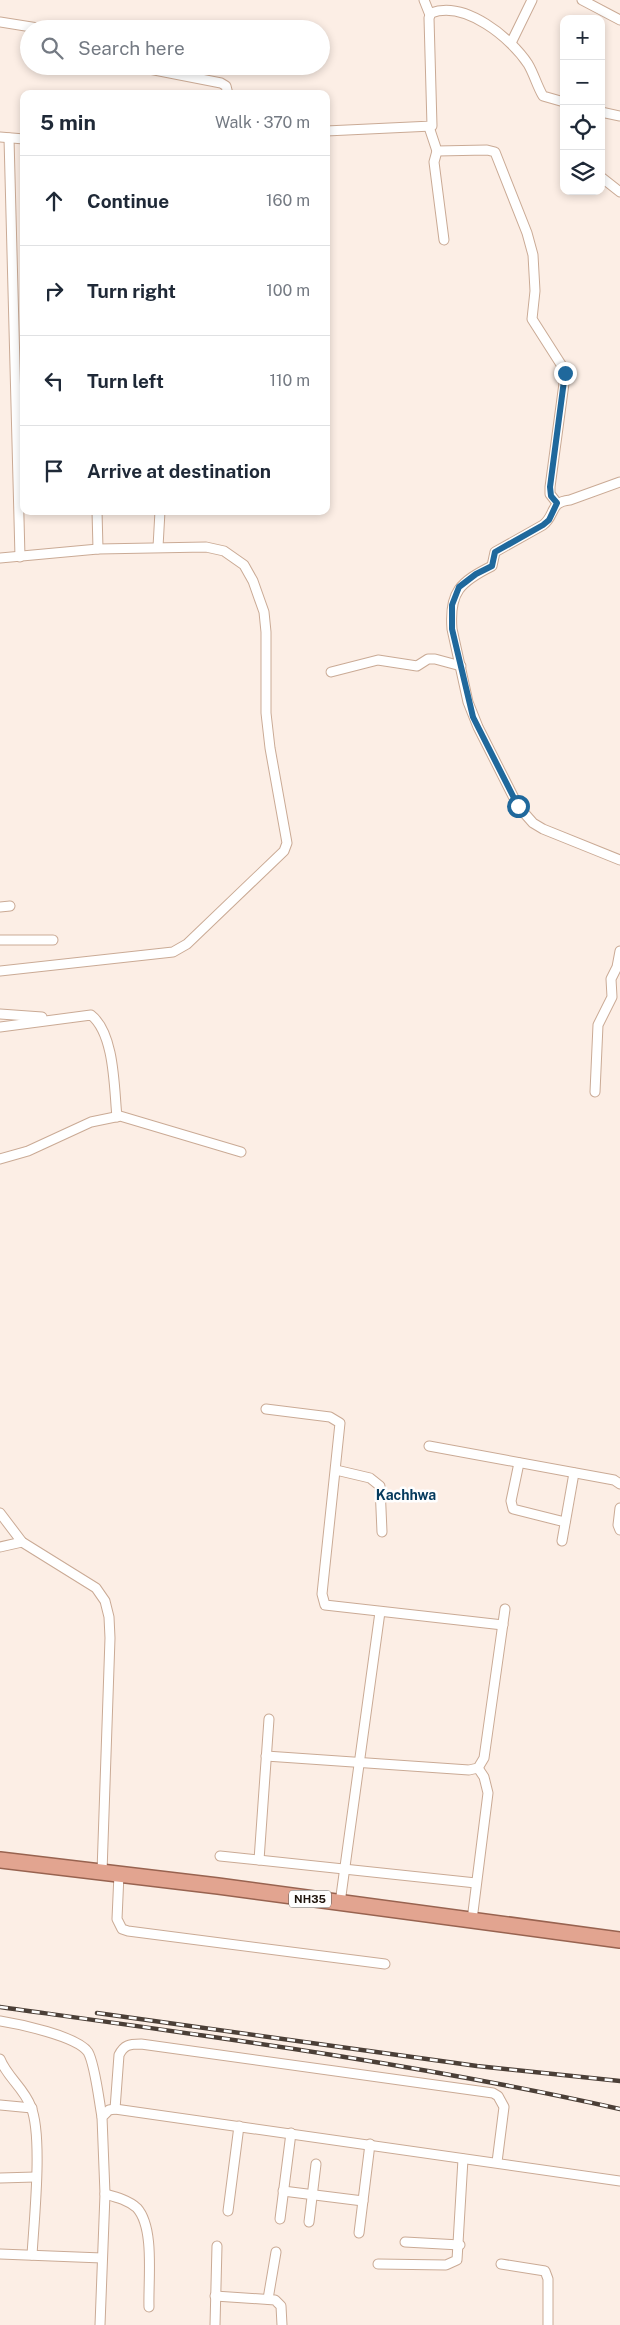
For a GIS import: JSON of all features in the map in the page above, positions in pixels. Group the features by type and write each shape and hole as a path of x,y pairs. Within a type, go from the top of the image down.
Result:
{"highway":[{"name":"NH35","path":"0,1860 620,1940"}],"street":[{"path":"330,131 429,127 434,122 430,15 424,0"},
{"path":"511,43 532,0"},
{"path":"582,0 620,20"},
{"path":"430,15 437,10 464,10 477,16 511,43 528,64 543,96 560,101"},
{"path":"0,22 20,25"},
{"path":"180,75 221,83 226,86 227,90"},
{"path":"605,113 620,116"},
{"path":"429,127 437,151 434,162 444,240"},
{"path":"20,139 4,137 20,408 20,558"},
{"path":"437,151 487,150 495,152 529,238 535,271 532,319 562,366 565,376 550,487 551,496 557,503"},
{"path":"605,181 620,192"},
{"path":"620,482 557,503 547,522 495,552 492,566 476,574 459,587 452,605 451,614 473,717 518,806 526,816 543,829 620,860"},
{"path":"97,515 98,549"},
{"path":"158,547 160,515"},
{"path":"0,558 20,558 98,549 206,548 224,551 244,565 261,599 265,621 267,722 273,773 287,846 187,944 173,952 0,971"},
{"path":"331,672 378,660 417,666 428,659 435,659 461,666"},
{"path":"0,907 10,906"},
{"path":"0,940 53,940"},
{"path":"595,1092 597,1033 600,1020 613,994 611,979 617,966 620,951"},
{"path":"0,1014 60,1018"},
{"path":"0,1027 88,1014 97,1021 110,1054 117,1117"},
{"path":"0,1159 22,1153 91,1122 117,1117 130,1119 241,1152"},
{"path":"266,1409 337,1419 340,1423 341,1430 322,1600 325,1605 503,1625"},
{"path":"429,1446 614,1480 620,1484"},
{"path":"519,1462 511,1501 512,1509 566,1522"},
{"path":"336,1470 370,1478 380,1486 382,1532"},
{"path":"562,1541 574,1473"},
{"path":"620,1508 618,1525 620,1530"},
{"path":"0,1513 22,1542 96,1588 105,1601 109,1617 110,1648 102,1872"},
{"path":"0,1547 22,1542"},
{"path":"266,1756 469,1770 478,1768 484,1758 505,1609"},
{"path":"340,1903 380,1612"},
{"path":"259,1860 269,1719"},
{"path":"472,1920 488,1793 484,1778 478,1768"},
{"path":"220,1856 476,1883"},
{"path":"119,1874 117,1919 122,1929 385,1964"},
{"path":"0,2031 1,2021 48,2032 84,2048 90,2057 102,2117 105,2194 100,2325"},
{"path":"115,2109 119,2056 123,2048 129,2044 493,2093 498,2096 504,2107 497,2162"},
{"path":"0,2059 32,2108 36,2128 36,2177 32,2255"},
{"path":"0,2105 32,2108"},
{"path":"102,2117 109,2110 115,2109 620,2180"},
{"path":"228,2210 239,2126"},
{"path":"280,2219 291,2133"},
{"path":"359,2233 370,2144"},
{"path":"378,2264 453,2263 459,2256 463,2158"},
{"path":"309,2222 316,2164"},
{"path":"0,2178 36,2177"},
{"path":"283,2191 363,2201"},
{"path":"105,2194 131,2204 143,2218 148,2240 148,2307"},
{"path":"405,2242 460,2245"},
{"path":"215,2325 217,2246"},
{"path":"268,2299 276,2252"},
{"path":"0,2254 102,2258"},
{"path":"501,2264 545,2271 548,2278 548,2325"},
{"path":"216,2296 275,2300 281,2306 282,2325"}],"railway":[{"path":"0,2007 389,2064 620,2109"},
{"path":"97,2013 477,2066 620,2081"}],"district":[{"name":"Kachhwa","path":"406,1495"}],"route":[{"path":"518,806 473,717 452,629 451,614 452,605 459,587 476,574 492,566 495,552 549,520 557,503 551,496 550,487 565,373"}]}
